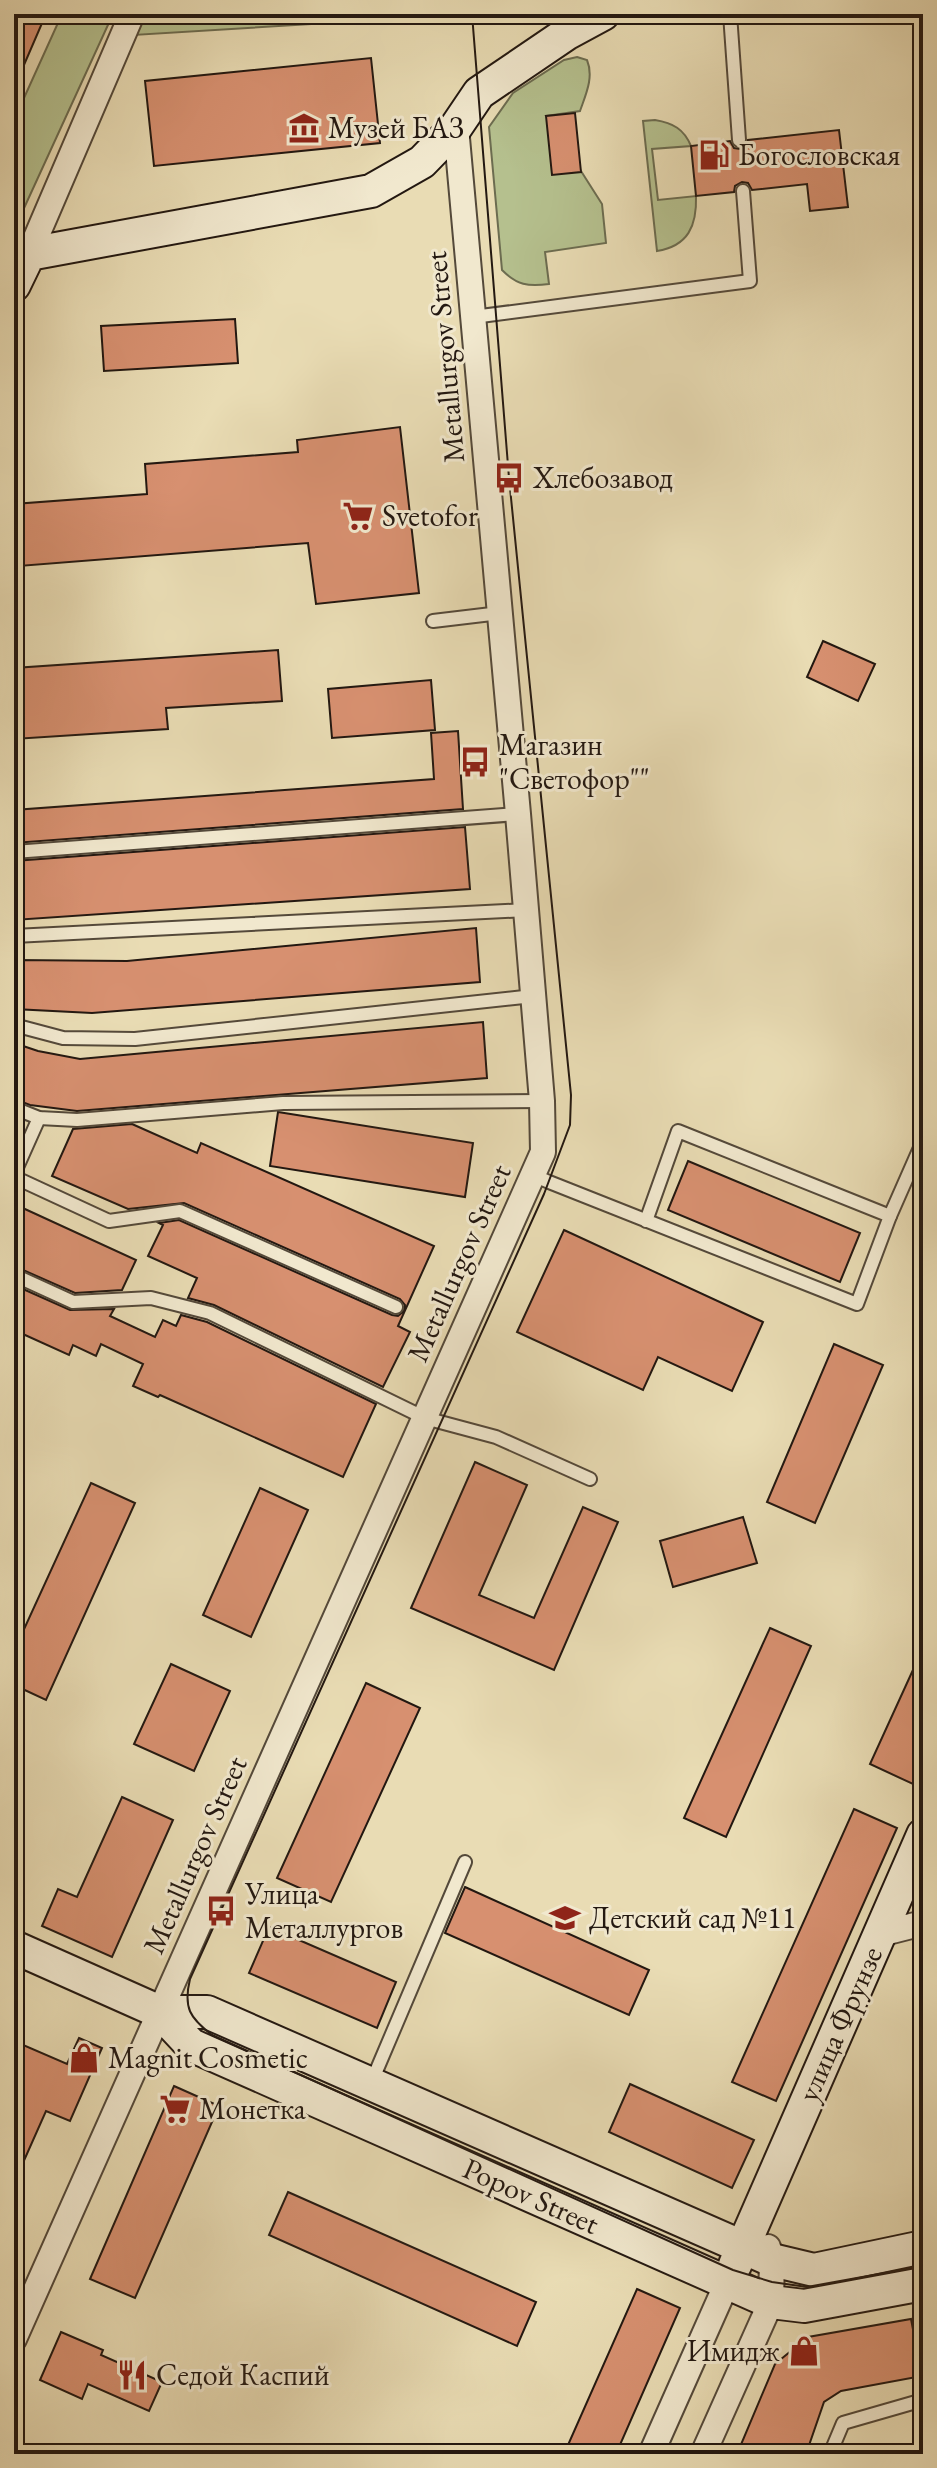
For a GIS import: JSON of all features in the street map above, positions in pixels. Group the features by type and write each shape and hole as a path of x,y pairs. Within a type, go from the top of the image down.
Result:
{"street":[{"path":"14,285 132,14"},
{"path":"29,254 371,191 422,162 456,127 479,93 566,34 603,14"},
{"name":"Metallurgov Street","path":"14,2339 543,1152 542,1101 518,814 456,127"},
{"name":"улица Фрунзе","path":"703,2454 771,2302 757,2254 757,2214 923,1835"},
{"path":"880,1934 923,1923"},
{"name":"Popov Street","path":"14,1947 160,2012 191,2045 771,2302 804,2306 923,2284"},
{"name":"Popov Street","path":"160,2012 207,2012 757,2254 814,2270 923,2247"},
{"name":"улица Фрунзе","path":"651,2454 727,2283 757,2254"}],"lane":[{"path":"730,14 739,140"},
{"path":"473,317 750,281 743,191"},
{"path":"433,621 500,613"},
{"path":"14,852 518,814"},
{"path":"14,936 526,910"},
{"path":"14,1025 63,1038 135,1039 533,996"},
{"path":"14,1108 39,1118 77,1120 283,1103 542,1101"},
{"path":"39,1118 14,1176 109,1221 180,1211 396,1307"},
{"path":"646,1221 678,1131 890,1216"},
{"path":"533,1175 857,1304 890,1216 923,1141"},
{"path":"14,1275 73,1302 151,1298 210,1313 425,1418 496,1437 590,1479"},
{"path":"370,2084 465,1862"},
{"path":"830,2454 843,2423 923,2400"}],"green space":[{"path":"62,14 113,14 14,230 14,120"},
{"path":"144,14 424,14 425,17 134,35"},
{"path":"577,57 587,60 590,73 580,111 546,116 602,204 606,243 545,252 549,284 523,284 502,270 489,127 513,93 564,60"},
{"path":"655,120 677,128 691,146 652,149 658,200 696,196 695,217 688,233 676,245 657,251 643,121"}],"building":[{"path":"14,14 46,14 14,88"},
{"path":"371,58 380,143 154,166 145,81"},
{"path":"575,113 581,172 552,175 546,116"},
{"path":"839,130 848,207 810,211 807,184 752,190 748,183 742,182 735,186 734,192 696,196 691,146 730,141 734,148 740,149 747,145 748,140"},
{"path":"235,319 238,363 104,371 101,326"},
{"path":"400,427 419,593 316,604 308,543 19,566 14,504 147,494 145,464 298,452 297,440"},
{"path":"823,641 875,664 858,701 807,677"},
{"path":"278,650 282,701 166,708 168,729 14,739 14,668"},
{"path":"431,680 435,730 332,738 328,689"},
{"path":"458,731 463,809 14,843 14,810 434,779 431,733"},
{"path":"465,827 470,889 14,920 14,861"},
{"path":"476,928 480,982 92,1013 14,1009 14,960 127,961"},
{"path":"483,1022 487,1078 77,1111 30,1105 14,1099 14,1043 80,1059"},
{"path":"278,1112 473,1143 465,1197 270,1166"},
{"path":"132,1124 197,1153 201,1143 434,1246 398,1326 410,1332 383,1387 214,1305 188,1298 197,1278 148,1256 163,1225 159,1223 179,1220 392,1315 398,1316 404,1311 405,1305 400,1299 184,1203 128,1209 52,1176 73,1129"},
{"path":"688,1161 860,1233 840,1282 668,1210"},
{"path":"14,1204 136,1260 122,1290 75,1293 14,1266"},
{"path":"564,1230 763,1322 732,1391 658,1357 643,1390 517,1332"},
{"path":"14,1285 70,1310 114,1309 110,1316 155,1337 163,1320 176,1326 181,1315 207,1322 376,1404 343,1477 160,1395 158,1397 133,1386 143,1364 101,1344 96,1356 73,1345 69,1355 14,1330"},
{"path":"834,1344 883,1365 815,1523 767,1502"},
{"path":"475,1462 527,1485 479,1595 534,1618 583,1507 618,1522 554,1670 411,1608"},
{"path":"91,1483 135,1503 46,1700 14,1685 14,1651"},
{"path":"260,1488 308,1510 251,1637 203,1615"},
{"path":"743,1517 757,1563 673,1587 660,1541"},
{"path":"770,1628 811,1646 726,1837 684,1818"},
{"path":"923,1648 923,1762 913,1784 870,1764"},
{"path":"171,1664 230,1691 194,1771 134,1744"},
{"path":"366,1683 420,1708 331,1902 277,1878"},
{"path":"122,1797 173,1820 112,1957 42,1926 58,1889 77,1897"},
{"path":"854,1809 897,1828 776,2101 732,2082"},
{"path":"465,1887 649,1970 629,2015 445,1933"},
{"path":"269,1927 396,1982 377,2028 249,1973"},
{"path":"79,2038 102,2048 70,2121 46,2111 14,2183 14,2041 67,2064"},
{"path":"630,2084 754,2140 732,2188 609,2132"},
{"path":"174,2086 219,2106 135,2298 90,2279"},
{"path":"288,2192 536,2302 517,2346 269,2235"},
{"path":"637,2289 680,2308 616,2454 564,2454"},
{"path":"911,2319 922,2376 841,2391 824,2402 806,2454 737,2454 775,2364 808,2337"},
{"path":"61,2332 103,2350 101,2355 162,2382 149,2411 88,2384 82,2399 40,2380"}],"tram line":[{"path":"472,14 509,478 571,1095 570,1125 544,1194 190,1979 188,2005 198,2023 212,2035 733,2270 772,2282 807,2287 923,2266"}],"place":[{"name":"Музей БАЗ","path":"304,128"},
{"name":"Богословская","path":"714,155"},
{"name":"Хлебозавод","path":"509,478"},
{"name":"Svetofor","path":"358,516"},
{"name":"Магазин \"Светофор\"\"","path":"475,762"},
{"name":"Улица Металлургов","path":"221,1911"},
{"name":"Детский сад №11","path":"565,1918"},
{"name":"Magnit Cosmetic","path":"84,2058"},
{"name":"Монетка","path":"175,2109"},
{"name":"Имидж","path":"804,2351"},
{"name":"Седой Каспий","path":"132,2375"}]}
